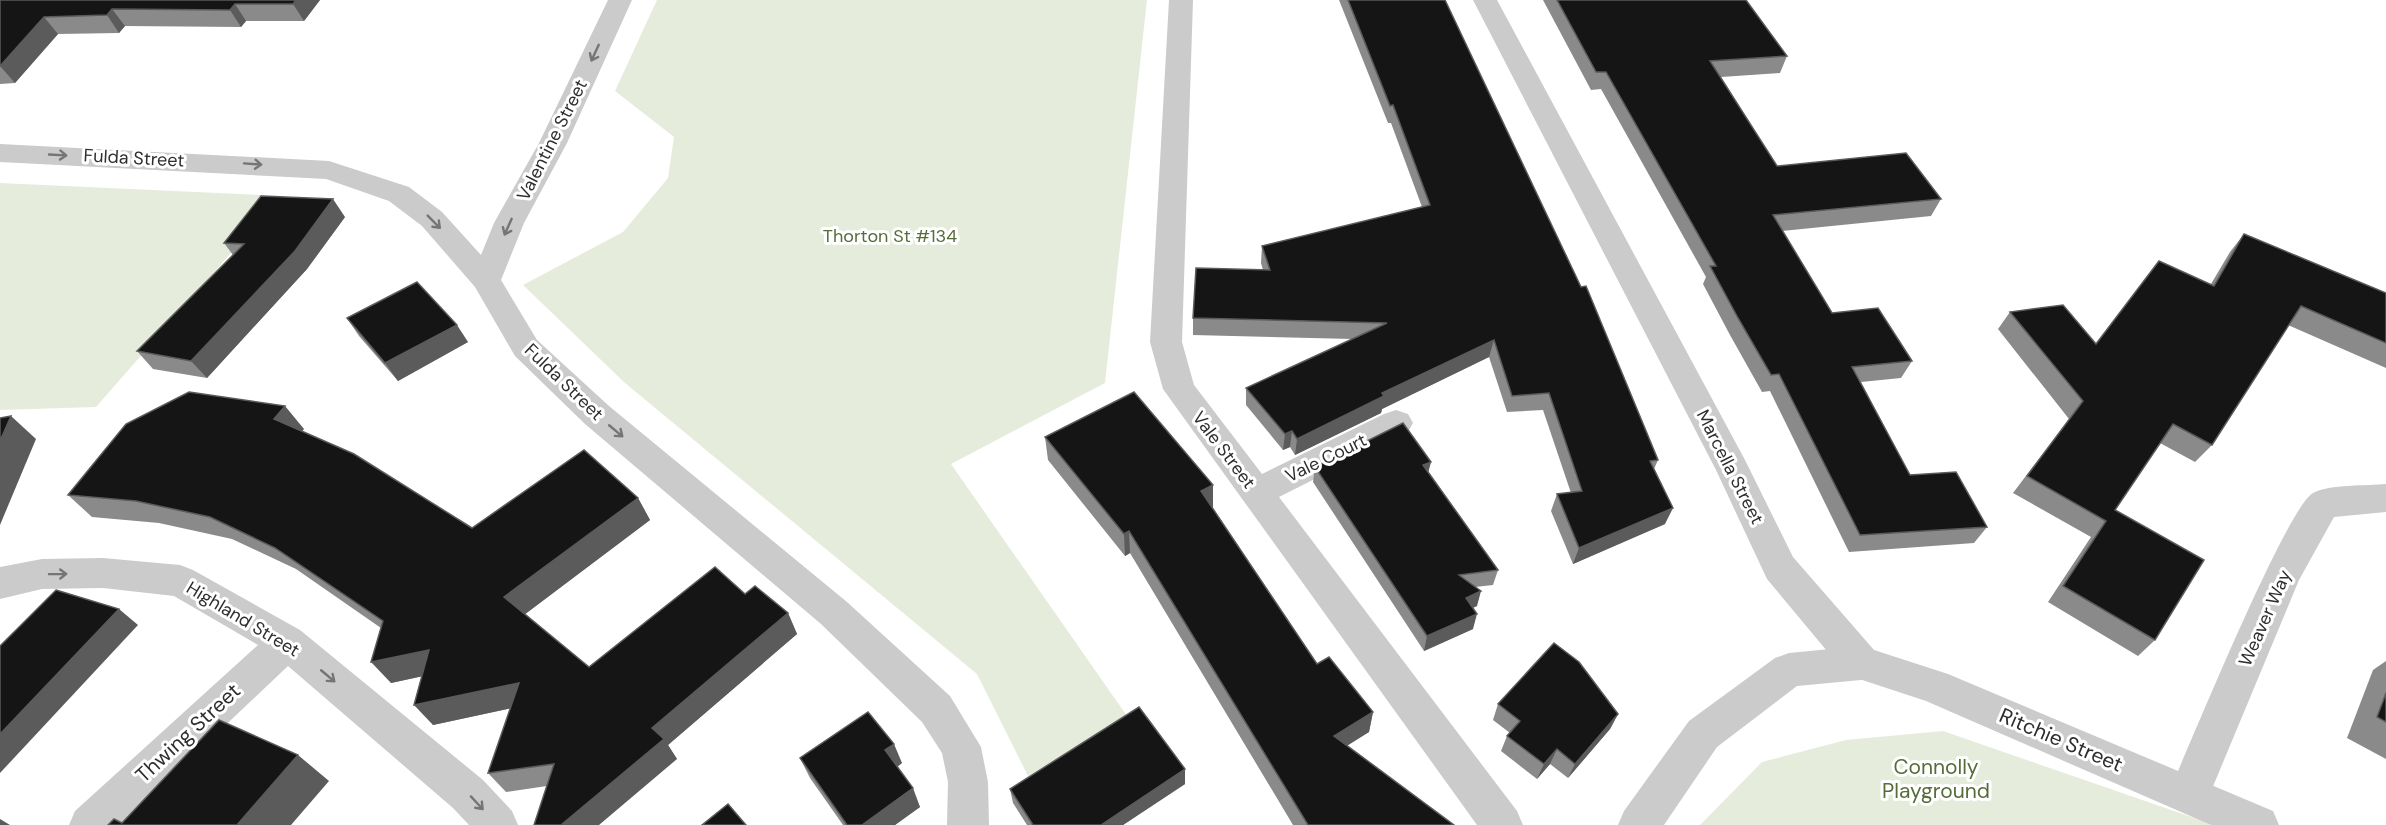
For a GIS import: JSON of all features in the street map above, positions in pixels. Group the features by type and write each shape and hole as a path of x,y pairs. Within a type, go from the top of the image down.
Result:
{"street":[{"name":"Valentine Street","path":"486,280 509,224 553,143 620,0"},
{"name":"Vale Street","path":"1181,0 1166,342 1179,388 1502,825"},
{"name":"Marcella Street","path":"1485,0 1733,470 1780,568 1861,663"},
{"name":"Fulda Street","path":"0,153 329,170 399,194 432,219 486,280 526,348 597,415 834,613 936,709 961,747 968,782 968,825"},
{"name":"Vale Court","path":"1256,493 1396,423"},
{"name":"Weaver Way","path":"2190,794 2282,577 2311,522 2324,504 2386,498"},
{"name":"Highland Street","path":"0,583 42,574 103,573 180,581 287,642 468,794 497,825"},
{"name":"Thwing Street","path":"90,825 287,642"},
{"name":"Ritchie Street","path":"1861,663 1934,686 2258,825"},
{"path":"1639,825 1702,734 1789,670 1861,663"}],"green space":[{"name":"Thorton St #134","path":"657,0 1147,0 1105,383 951,464 1127,716 1028,776 977,674 625,383 523,285 623,232 668,178 674,137 615,91"},
{"path":"0,183 281,196 96,407 0,410"},
{"name":"Connolly Playground","path":"1943,731 2211,825 1700,825 1762,762 1846,740"}],"building":[{"path":"0,0 296,0 293,4 235,4 230,10 112,9 107,15 44,17 0,66"},
{"path":"1348,0 1445,0 1581,287 1586,286 1658,460 1650,461 1673,508 1579,548 1557,494 1582,491 1549,393 1512,396 1494,340 1382,393 1384,396 1297,439 1292,431 1285,434 1246,388 1387,323 1193,318 1196,268 1270,270 1262,246 1430,205 1393,105 1390,106"},
{"path":"1557,0 1746,0 1787,56 1710,61 1777,166 1906,153 1941,199 1773,215 1832,313 1878,308 1912,361 1852,367 1910,475 1956,472 1987,527 1860,535 1779,374 1771,375 1710,266 1716,266 1606,72 1596,72"},
{"path":"261,196 333,199 295,251 191,361 137,351 244,244 224,243"},
{"path":"2244,234 2386,293 2386,343 2301,306 2212,445 2173,424 2115,510 2204,560 2155,640 2063,586 2106,521 2027,476 2083,401 2010,312 2063,305 2096,344 2159,261 2214,286"},
{"path":"417,282 457,325 385,363 347,318"},
{"path":"189,392 285,406 274,419 354,454 472,528 584,450 638,498 504,597 589,667 715,567 745,594 755,586 788,613 652,728 664,739 561,825 534,825 554,764 488,773 519,683 414,705 429,650 371,662 383,621 275,548 210,517 136,501 68,495 126,424"},
{"path":"1134,392 1213,485 1201,491 1317,664 1329,657 1373,712 1334,736 1454,825 1308,825 1129,531 1124,534 1045,437"},
{"path":"11,416 0,441 0,418"},
{"path":"1403,423 1431,462 1423,465 1498,570 1459,575 1481,591 1466,598 1477,614 1427,636 1315,467"},
{"path":"56,590 119,609 0,734 0,646"},
{"path":"1554,643 1579,662 1618,714 1575,764 1557,749 1544,764 1507,736 1520,721 1498,704"},
{"path":"2386,693 2386,722 2377,717"},
{"path":"1139,707 1185,769 1101,825 1033,825 1010,789"},
{"path":"868,712 894,744 885,750 913,788 862,825 847,825 800,758"},
{"path":"219,720 298,755 237,825 108,825 114,819 122,823"},
{"path":"728,804 746,825 702,825"}]}
